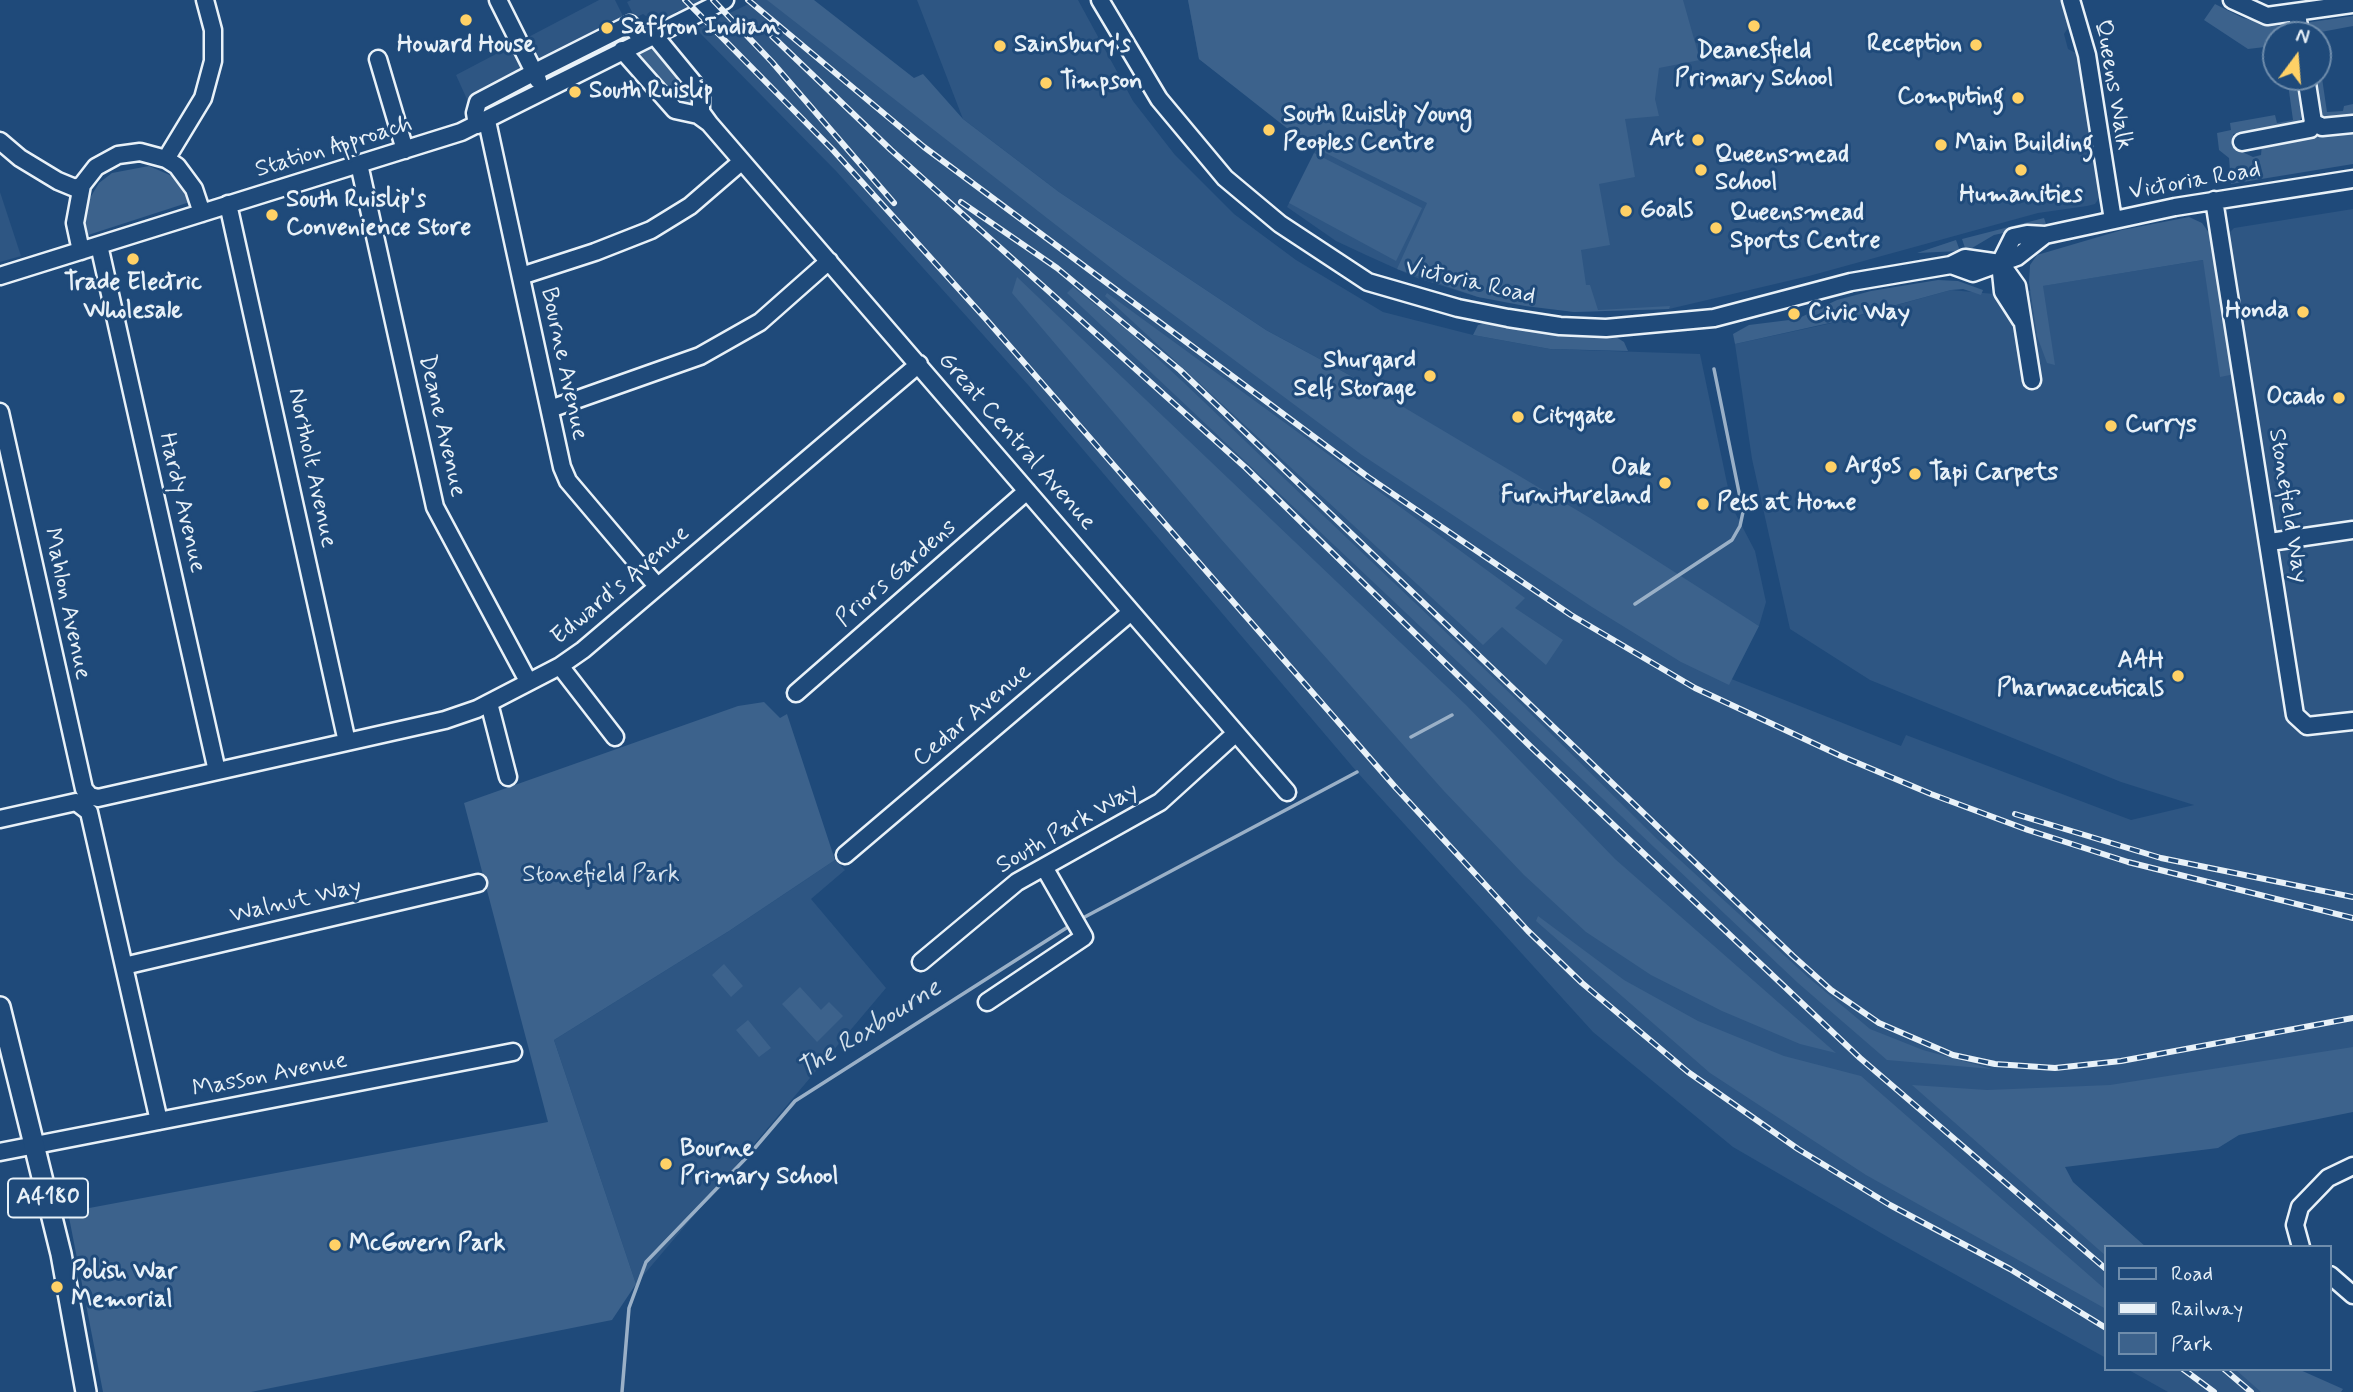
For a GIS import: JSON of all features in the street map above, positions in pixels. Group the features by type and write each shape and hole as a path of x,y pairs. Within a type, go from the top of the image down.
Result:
{"main road":[{"name":"A4180","path":"0,1007 36,1146 78,1336 86,1392"}],"street":[{"path":"166,159 203,97 213,61 214,30 205,0"},
{"path":"498,0 544,92"},
{"name":"Station Approach","path":"0,276 405,150 482,123 725,0"},
{"name":"Victoria Road","path":"1100,0 1128,53 1159,99 1210,162 1280,224 1368,282 1458,308 1560,326 1606,328 1714,318 1851,282 1951,265 1958,270 1973,273 2017,257 2045,235 2214,200 2353,179"},
{"name":"Queens Walk","path":"2071,0 2087,55 2113,220"},
{"path":"2232,0 2267,16 2353,4"},
{"path":"2297,12 2298,21"},
{"name":"Great Central Avenue","path":"533,73 631,24 654,34 701,92 701,112 741,162 919,364 1287,792"},
{"name":"Great Central Avenue","path":"622,50 675,110 698,115 709,123"},
{"path":"378,59 405,150"},
{"path":"482,123 475,113 478,102 533,73"},
{"path":"2242,142 2309,129 2313,122 2308,91"},
{"path":"2313,122 2322,127 2353,124"},
{"name":"Bourne Avenue","path":"482,123 521,276 568,481 657,586"},
{"path":"0,141 20,158 58,181 75,188 82,185"},
{"path":"81,251 75,223 82,185 96,167 118,155 140,152 166,159 186,176 194,189 202,213"},
{"path":"521,276 651,230 690,206 741,162"},
{"name":"Deane Avenue","path":"359,164 435,507 528,681"},
{"name":"Stonefield Way","path":"2214,200 2270,542 2295,715 2307,726 2353,721"},
{"name":"Northolt Avenue","path":"228,204 347,742"},
{"name":"Hardy Avenue","path":"99,245 217,771"},
{"path":"550,409 699,356 760,322 829,261"},
{"path":"2000,263 2003,292 2021,320 2032,380"},
{"name":"Edward's Avenue","path":"0,819 76,802 94,805 217,771 445,720 489,703 560,666 583,650 919,364"},
{"name":"Mahlon Avenue","path":"0,412 83,789 94,805 124,966 159,1121"},
{"name":"Priors Gardens","path":"796,693 1027,491"},
{"path":"2270,542 2353,530"},
{"name":"Cedar Avenue","path":"845,855 1132,612"},
{"path":"560,666 615,737"},
{"path":"489,703 508,777"},
{"name":"South Park Way","path":"921,962 1017,882 1160,802 1236,733"},
{"path":"987,1002 1084,937 1044,867"},
{"name":"Walnut Way","path":"124,966 478,883"},
{"name":"Masson Avenue","path":"0,1152 513,1052"},
{"path":"2300,1245 2295,1225 2300,1206 2328,1178 2353,1166"},
{"path":"2332,1277 2353,1295"}],"shaded area":[{"path":"599,0 615,0 626,22 471,97 470,106 456,75"},
{"path":"705,0 684,12 677,11 664,23 656,23 643,14 635,18 627,2"},
{"path":"757,0 794,0 1701,667 1901,746 1906,735 2131,820 2194,805 2121,782 1870,680 1790,629 1752,459 1735,344 1832,323 1951,290 2016,296 2042,286 2203,260 2234,228 2353,209 2353,1074 2000,1138 2104,1245 2104,1357 1893,1240 1733,1147 1593,1032 1357,772 1029,386 836,171 696,29"},
{"path":"917,0 1078,0 1133,101 1175,155 1234,214 1296,260 1383,312 1473,335 1550,349 1700,354 1732,507 1755,551 1766,602 1759,626 1353,377 1266,330 1059,192 963,119"},
{"name":"Queensmead School","path":"1188,0 2061,0 2071,23 2064,34 2068,49 2080,55 2101,195 2095,204 2038,213 1809,276 1669,309 1574,312 1478,297 1417,278 1336,241 1287,207 1316,149 1199,59"},
{"path":"0,192 21,256 0,262"},
{"name":"Bourne Primary School","path":"835,860 845,870 811,899 886,988 636,1284 554,1040 729,931"},
{"path":"2131,1371 2273,1371 2275,1392 2168,1392"}],"green space":[{"path":"767,0 814,0 914,78 923,74 963,119 1059,192 1266,330 1353,377 1590,518 1759,626 1729,685 1681,662 1592,607 1362,455 1124,278"},
{"path":"1188,0 1683,0 1700,60 1659,68 1655,99 1659,116 1625,119 1635,177 1599,184 1610,245 1581,250 1586,285 1590,285 1598,310 1670,306 1669,309 1574,312 1525,306 1478,297 1397,269 1427,203 1307,144 1199,59"},
{"path":"2215,4 2243,18 2262,22 2262,47 2248,49 2204,20"},
{"path":"2353,16 2353,26 2332,30 2332,21 2318,21"},
{"path":"654,44 691,84 696,109 677,106 635,56"},
{"path":"2289,91 2298,91 2302,116 2299,122 2233,134 2234,148 2253,157 2261,155 2262,144 2353,129 2353,164 2231,184 2229,158 2219,150 2217,133 2231,130 2230,123 2275,115 2277,123 2293,120"},
{"path":"2314,91 2324,91 2327,112 2343,111 2344,106 2353,104 2353,115 2323,119 2318,115"},
{"path":"1314,153 1422,208 1396,261 1289,203"},
{"path":"149,166 179,179 193,201 88,235 85,221 90,198 99,183 112,173"},
{"path":"2189,217 2202,223 2212,237 2235,374 2220,377 2203,260 2043,286 2055,365 2047,363 2037,336 2029,282 2030,265 2037,255 2122,230"},
{"path":"2044,218 2046,224 1994,235 1972,248 1965,248 1962,239"},
{"path":"1956,240 1960,251 1917,253"},
{"path":"1017,277 1466,705 1615,859 1836,1053 1800,1044 1722,1011 1651,975 1586,932 1524,875 1443,790 1221,539 1012,293"},
{"path":"1938,280 1958,281 1983,290 1981,295 1963,289 1951,290 1834,322 1735,344 1733,334 1749,325 1797,319 1837,300 1871,291"},
{"path":"1073,287 1128,331 1181,380 1520,703 1657,839 1809,978 1870,1029 1923,1050 1992,1069 1887,1060 1798,983 1067,293"},
{"path":"1107,293 1525,598 1515,608 1563,640 1546,665 1502,627 1483,645 1105,296"},
{"path":"1486,323 1543,333 1616,337 1624,342 1628,351 1550,349 1473,335 1478,325"},
{"name":"Stonefield Park","path":"764,702 780,718 787,714 835,860 729,931 554,1040 636,1284 612,1320 251,1392 103,1392 68,1212 548,1122 464,803 738,706"},
{"path":"1538,916 1624,980 1698,1021 1784,1056 1861,1076 2104,1288 2104,1308 1866,1175 1710,1073 1536,921"},
{"path":"724,964 743,986 731,997 712,975"},
{"path":"800,987 821,1010 829,1002 843,1016 817,1042 782,1004"},
{"path":"748,1020 771,1048 759,1057 736,1030"},
{"path":"2353,1047 2353,1112 2239,1135 2218,1148 2065,1167 2073,1182 2144,1245 2104,1245 2104,1254 1912,1085 1987,1090 2110,1085"},
{"path":"2237,1371 2302,1371 2343,1389 2341,1392 2261,1392"}],"waterway":[{"name":"The Roxbourne","path":"1635,604 1732,540 1740,526 1743,512 1714,369"},
{"name":"The Roxbourne","path":"1411,737 1452,715"},
{"name":"The Roxbourne","path":"1081,919 1357,772"},
{"name":"The Roxbourne","path":"622,1392 629,1308 646,1262 748,1156 795,1101 1071,925"}],"railway":[{"path":"685,0 832,149 985,318 1396,788 1528,931 1582,983 1688,1072 1798,1149 1890,1205 2010,1269 2104,1327"},
{"path":"713,0 772,62 894,203"},
{"path":"748,0 924,147 1368,477 1571,615 1695,688 1841,756 1931,794 2028,830 2128,862 2353,918"},
{"path":"772,36 891,150 1246,468 1531,747 1860,1058 2104,1267"},
{"path":"961,202 1057,268 1180,370 1793,956 1831,990 1879,1023 1953,1055 1995,1064 2055,1068 2121,1061 2353,1018"},
{"path":"2015,814 2161,858 2353,897"},
{"path":"2186,1371 2214,1392"},
{"path":"2226,1371 2251,1392"}],"place":[{"name":"Howard House","path":"466,20"},
{"name":"Deanesfield Primary School","path":"1754,26"},
{"name":"Saffron Indian","path":"607,28"},
{"name":"Reception","path":"1976,45"},
{"name":"Sainsbury's","path":"1000,46"},
{"name":"Timpson","path":"1046,83"},
{"name":"South Ruislip","path":"575,92"},
{"name":"Computing","path":"2018,98"},
{"name":"South Ruislip Young Peoples Centre","path":"1269,130"},
{"name":"Art","path":"1698,140"},
{"name":"Main Building","path":"1941,145"},
{"name":"Queensmead School","path":"1701,170"},
{"name":"Humanities","path":"2021,170"},
{"name":"Goals","path":"1626,211"},
{"name":"South Ruislip's Convenience Store","path":"272,215"},
{"name":"Queensmead Sports Centre","path":"1716,228"},
{"name":"Trade Electric Wholesale","path":"133,259"},
{"name":"Honda","path":"2303,312"},
{"name":"Civic Way","path":"1794,314"},
{"name":"Shurgard Self Storage","path":"1430,376"},
{"name":"Ocado","path":"2339,398"},
{"name":"Citygate","path":"1518,417"},
{"name":"Currys","path":"2111,426"},
{"name":"Argos","path":"1831,467"},
{"name":"Tapi Carpets","path":"1915,474"},
{"name":"Oak Furnitureland","path":"1665,483"},
{"name":"Pets at Home","path":"1703,504"},
{"name":"AAH Pharmaceuticals","path":"2178,676"},
{"name":"Bourne Primary School","path":"666,1164"},
{"name":"McGovern Park","path":"335,1245"},
{"name":"Polish War Memorial","path":"57,1287"}]}
